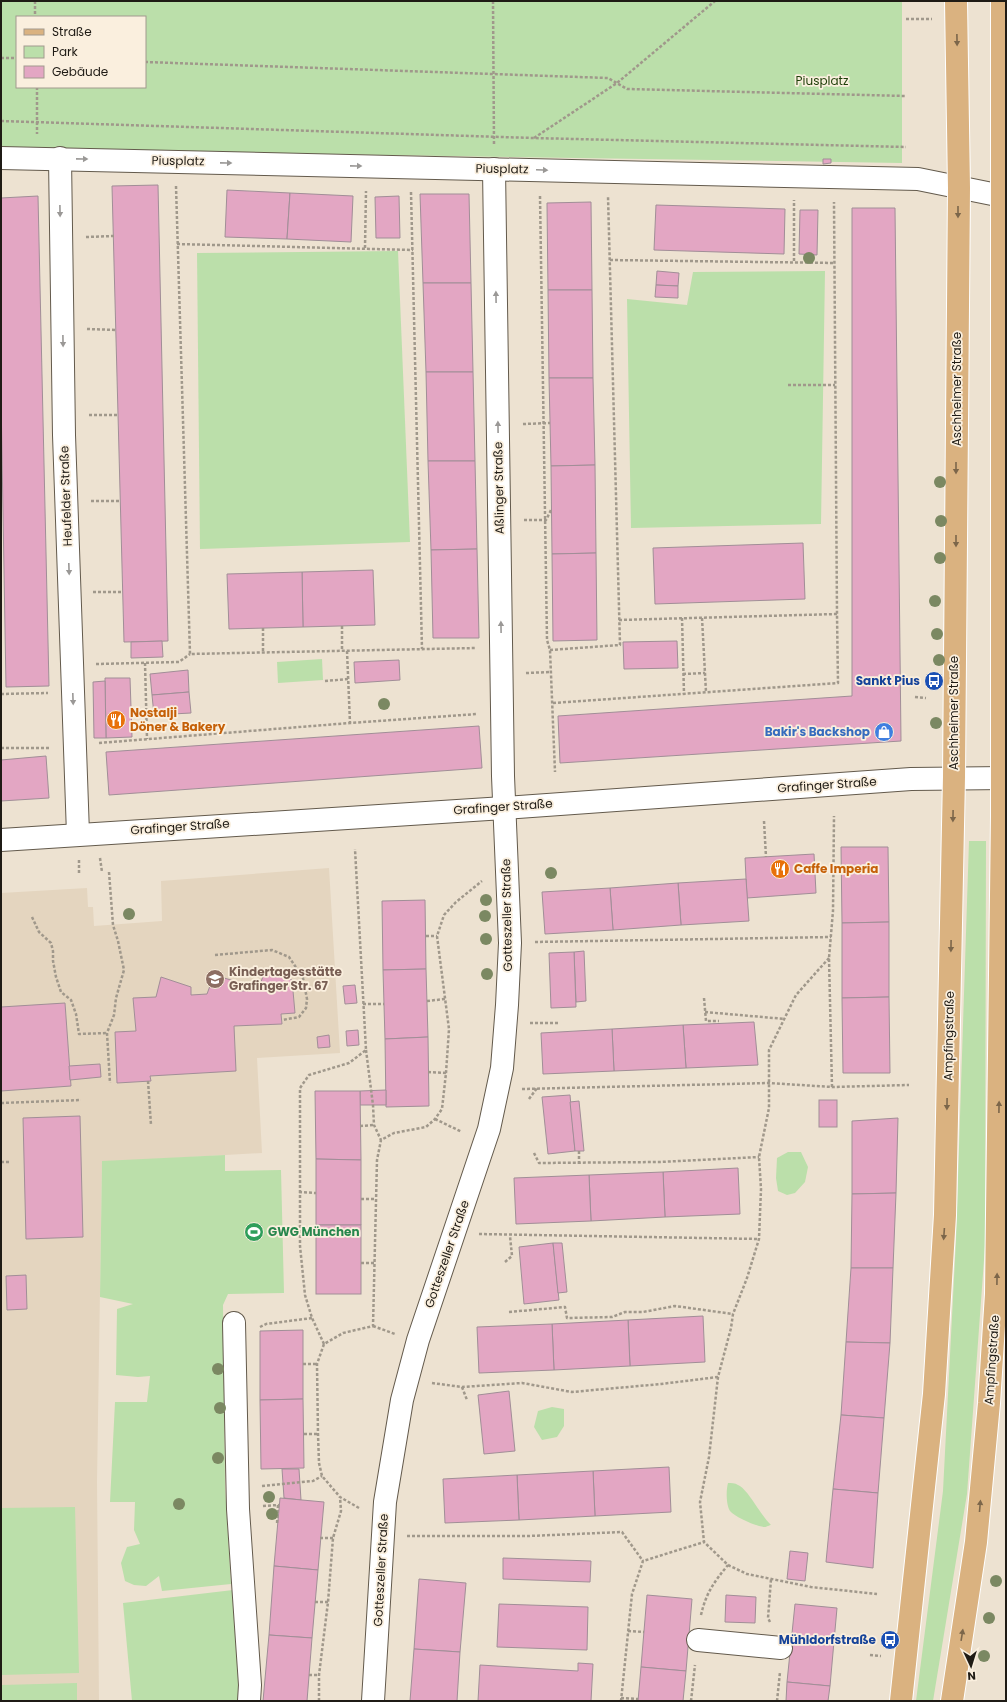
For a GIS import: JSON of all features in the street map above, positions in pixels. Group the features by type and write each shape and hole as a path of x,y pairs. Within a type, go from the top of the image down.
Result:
{"main road":[{"name":"Aschheimer Straße","path":"954,778 958,188 956,1"},
{"path":"1002,1 1004,138 1002,196 1004,777"},
{"name":"Ampfingstraße","path":"952,1701 976,1542 989,1403 1001,1312 1004,777"},
{"name":"Ampfingstraße","path":"901,1701 933,1402 945,1215 954,778"}],"street":[{"name":"Piusplatz","path":"1,158 60,158 918,179 1002,196"},
{"name":"Heufelder Straße","path":"60,158 64,416 78,834"},
{"name":"Aßlinger Straße","path":"494,169 504,808"},
{"name":"Grafinger Straße","path":"1,840 504,808 911,779 1004,777"},
{"name":"Gotteszeller Straße","path":"373,1701 385,1502 402,1400 420,1334 489,1129 502,1068 510,943 504,808"},
{"path":"234,1323 238,1509 250,1685 249,1701"},
{"path":"698,1640 782,1648"}],"path":[{"path":"35,1 35,16"},
{"path":"493,1 494,137"},
{"path":"533,138 617,83 715,1"},
{"path":"1,58 16,58"},
{"path":"146,62 608,78 627,89 906,96"},
{"path":"37,88 38,158"},
{"path":"1,121 494,137 906,146"},
{"path":"174,161 190,654"},
{"path":"411,167 422,649"},
{"path":"550,650 620,645 608,172"},
{"path":"365,248 366,188"},
{"path":"540,193 547,640 550,650 553,703 554,772"},
{"path":"794,200 794,262"},
{"path":"553,703 838,683 834,201"},
{"path":"177,244 413,250"},
{"path":"610,260 835,263"},
{"path":"788,385 835,385"},
{"path":"64,416 118,415"},
{"path":"523,424 550,423"},
{"path":"67,501 120,501"},
{"path":"546,520 551,510"},
{"path":"499,520 546,520"},
{"path":"619,620 837,614"},
{"path":"682,618 684,694"},
{"path":"702,618 706,692"},
{"path":"342,626 342,651"},
{"path":"263,628 263,653"},
{"path":"72,665 178,662 190,654 422,649 501,656"},
{"path":"347,651 350,722"},
{"path":"145,663 147,739"},
{"path":"684,674 705,673"},
{"path":"325,681 348,680"},
{"path":"1,694 73,692"},
{"path":"915,697 926,698"},
{"path":"1,748 44,748 350,722 502,713"},
{"path":"832,1086 829,958 831,937 834,816"},
{"path":"764,821 766,857"},
{"path":"355,850 366,1050 374,1125 382,1140 377,1160 373,1326 343,1334 324,1344 317,1364 319,1463 322,1476 340,1497 360,1508"},
{"path":"109,872 113,925 124,970 114,1015 106,1033 110,1084"},
{"path":"382,1140 394,1133 426,1127 435,1119 442,1109 449,1029 437,936 444,915 456,902 486,877"},
{"path":"32,917 39,932 50,943 61,992 70,1000 76,1014 79,1034 106,1033"},
{"path":"426,936 437,936"},
{"path":"510,943 831,937"},
{"path":"215,955 272,950 289,957 303,978 307,999 306,1008 299,1017 282,1020"},
{"path":"829,958 796,994 770,1050 769,1108 760,1157 761,1189 759,1239 747,1278 733,1314 731,1328 718,1377 709,1457 700,1502 704,1542 728,1565 747,1574 811,1587 877,1594"},
{"path":"704,998 706,1021 719,1021"},
{"path":"427,1001 445,999"},
{"path":"363,1004 384,1004"},
{"path":"705,1012 785,1019"},
{"path":"324,1344 312,1318 305,1295 300,1253 300,1088 309,1075 349,1063 366,1050"},
{"path":"428,1072 446,1072"},
{"path":"148,1081 151,1125"},
{"path":"515,1090 537,1088 769,1083 832,1086 909,1085"},
{"path":"530,1099 537,1088"},
{"path":"1,1104 80,1100"},
{"path":"435,1119 468,1134"},
{"path":"360,1126 374,1125"},
{"path":"579,1151 579,1164"},
{"path":"534,1153 539,1163 579,1164 760,1157"},
{"path":"1,1162 10,1162"},
{"path":"299,1192 316,1193"},
{"path":"361,1199 376,1199"},
{"path":"477,1234 510,1236 759,1239"},
{"path":"505,1262 512,1256 510,1236"},
{"path":"361,1262 374,1263"},
{"path":"509,1312 566,1307 567,1318 612,1317 625,1312 643,1312 675,1306 733,1314"},
{"path":"257,1331 260,1326 266,1324 312,1318"},
{"path":"303,1364 317,1364"},
{"path":"408,1377 421,1382 462,1387 522,1383 572,1392 718,1377"},
{"path":"462,1387 468,1400"},
{"path":"304,1434 318,1434"},
{"path":"256,1487 313,1481 322,1476"},
{"path":"319,1701 319,1675 328,1602 333,1538 341,1511 340,1497"},
{"path":"278,1510 278,1524"},
{"path":"403,1536 529,1536 622,1532 642,1561"},
{"path":"320,1538 333,1538"},
{"path":"642,1561 704,1542"},
{"path":"638,1699 621,1700 632,1594 642,1561"},
{"path":"315,1602 328,1602"},
{"path":"628,1631 644,1632"},
{"path":"870,1655 880,1656"},
{"path":"309,1675 319,1675"}],"shaded area":[{"path":"329,868 340,1053 257,1058 262,1153 102,1162 97,1482 99,1701 1,1701 1,893 87,888 88,907 93,907 94,926 162,921 161,881"}],"green space":[{"name":"Piusplatz","path":"1,1 902,1 902,163 1,149"},
{"path":"398,251 410,542 200,549 197,253"},
{"path":"825,271 821,524 631,528 627,299 687,305 693,272"},
{"path":"322,659 323,680 278,683 277,662"},
{"path":"969,841 986,841 985,1246 967,1494 933,1701 916,1701 943,1491 956,1239"},
{"path":"788,1152 801,1152 808,1167 805,1182 795,1193 787,1195 778,1191 776,1178 777,1158"},
{"path":"225,1155 225,1171 281,1170 284,1293 228,1294 223,1305 225,1486 231,1584 162,1591 159,1576 146,1586 134,1585 125,1581 121,1563 127,1547 140,1544 134,1530 135,1502 110,1502 115,1402 147,1402 150,1376 138,1377 116,1375 117,1309 133,1304 100,1297 102,1161"},
{"path":"552,1407 564,1409 564,1426 557,1437 542,1440 534,1427 538,1411"},
{"path":"728,1483 733,1483 742,1487 771,1525 765,1527 752,1524 741,1519 730,1511 727,1497"},
{"path":"75,1507 79,1673 1,1675 1,1508"},
{"path":"233,1590 243,1701 132,1701 123,1603"},
{"path":"77,1683 77,1701 1,1701 1,1685"}],"building":[{"path":"823,159 831,159 831,163 823,164"},
{"path":"158,185 168,641 124,642 112,186"},
{"path":"227,190 290,193 287,239 225,237"},
{"path":"290,193 353,196 351,242 287,239"},
{"path":"420,194 469,194 471,283 423,283"},
{"path":"38,196 49,686 6,687 1,396 1,198"},
{"path":"399,196 400,238 376,238 375,197"},
{"path":"591,202 592,290 548,290 547,203"},
{"path":"656,205 785,209 784,254 654,250"},
{"path":"852,208 895,208 901,741 560,763 558,716 852,696"},
{"path":"800,210 818,210 817,255 799,254"},
{"path":"657,271 679,273 678,286 656,285"},
{"path":"423,283 471,283 473,372 426,372"},
{"path":"656,285 678,286 678,298 655,297"},
{"path":"548,290 592,290 593,378 549,378"},
{"path":"426,372 473,372 475,461 428,461"},
{"path":"549,378 593,378 595,465 551,466"},
{"path":"428,461 475,461 477,549 431,550"},
{"path":"595,465 596,553 552,554 551,466"},
{"path":"803,543 805,599 655,604 653,548"},
{"path":"477,549 479,638 433,638 431,550"},
{"path":"596,553 597,640 553,641 552,554"},
{"path":"373,570 375,625 303,627 302,572"},
{"path":"302,572 303,627 229,629 227,574"},
{"path":"162,641 163,657 131,658 131,642"},
{"path":"677,641 678,668 624,669 623,642"},
{"path":"399,660 400,680 355,683 354,662"},
{"path":"188,670 189,692 152,695 150,674"},
{"path":"105,678 130,678 132,737 106,738"},
{"path":"105,681 106,738 94,738 93,682"},
{"path":"189,692 191,713 154,715 152,695"},
{"path":"479,726 482,768 109,795 106,752"},
{"path":"46,756 49,798 1,801 1,760"},
{"path":"841,847 888,847 889,922 842,923"},
{"name":"Caffe Imperia","path":"814,854 816,893 747,898 745,858"},
{"path":"746,879 749,921 681,925 678,883"},
{"path":"678,883 681,925 613,930 610,888"},
{"path":"610,888 613,930 545,934 542,892"},
{"path":"425,900 426,969 383,970 382,901"},
{"path":"889,922 889,997 842,998 842,923"},
{"path":"584,951 586,1001 576,1002 574,952"},
{"path":"574,952 576,1007 551,1008 549,953"},
{"path":"426,969 428,1037 385,1039 383,970"},
{"path":"265,971 292,980 295,1013 281,1014 282,1024 234,1026 236,1071 150,1076 151,1081 117,1083 115,1032 136,1031 133,998 156,997 161,977 191,987 191,995 207,994 214,975 241,983 241,991 258,990"},
{"path":"355,985 357,1003 345,1004 343,986"},
{"path":"889,997 890,1073 843,1073 842,998"},
{"path":"65,1003 71,1086 1,1091 1,1007"},
{"path":"754,1022 758,1065 686,1068 683,1025"},
{"path":"683,1025 686,1068 614,1071 612,1029"},
{"path":"612,1029 614,1071 543,1074 541,1033"},
{"path":"358,1030 359,1045 347,1046 346,1031"},
{"path":"329,1035 330,1047 318,1048 317,1037"},
{"path":"428,1037 429,1106 386,1107 385,1039"},
{"path":"100,1064 101,1077 70,1080 69,1066"},
{"path":"386,1090 386,1105 360,1105 360,1091"},
{"path":"315,1091 360,1091 361,1160 316,1159"},
{"path":"570,1095 575,1151 548,1154 542,1097"},
{"path":"819,1100 837,1100 837,1127 819,1127"},
{"path":"579,1101 584,1151 575,1151 570,1102"},
{"path":"80,1116 83,1237 26,1239 23,1118"},
{"path":"898,1118 896,1193 852,1194 852,1121"},
{"path":"316,1159 361,1160 361,1225 316,1225"},
{"path":"738,1168 740,1214 665,1217 663,1172"},
{"path":"663,1172 665,1217 591,1221 589,1175"},
{"path":"589,1175 591,1221 516,1224 514,1178"},
{"path":"896,1193 893,1268 851,1268 852,1194"},
{"path":"316,1225 361,1225 361,1294 316,1294"},
{"path":"553,1243 559,1300 524,1304 519,1247"},
{"path":"553,1243 562,1243 567,1292 558,1293"},
{"path":"851,1268 893,1268 890,1343 846,1342"},
{"path":"26,1275 27,1309 7,1310 6,1276"},
{"path":"703,1316 705,1362 630,1366 628,1320"},
{"path":"628,1320 630,1366 554,1370 552,1324"},
{"path":"552,1324 554,1370 479,1373 477,1327"},
{"path":"303,1330 303,1399 260,1400 260,1331"},
{"path":"846,1342 890,1343 884,1418 841,1415"},
{"path":"509,1391 515,1451 484,1454 478,1395"},
{"path":"303,1399 304,1468 261,1469 260,1400"},
{"path":"841,1415 884,1418 878,1493 833,1489"},
{"path":"669,1467 671,1512 595,1516 593,1471"},
{"path":"282,1469 299,1469 301,1500 284,1498"},
{"path":"593,1471 595,1516 519,1520 517,1475"},
{"path":"517,1475 519,1520 445,1523 443,1479"},
{"path":"833,1489 878,1493 873,1568 826,1562"},
{"path":"280,1498 324,1502 318,1570 274,1566"},
{"path":"790,1551 808,1553 805,1581 787,1579"},
{"path":"503,1558 591,1561 590,1582 503,1579"},
{"path":"274,1566 318,1570 312,1638 269,1635"},
{"path":"419,1579 466,1583 460,1652 414,1649"},
{"path":"647,1595 692,1599 686,1671 641,1667"},
{"path":"726,1595 756,1597 755,1623 725,1622"},
{"path":"499,1604 588,1607 587,1650 497,1647"},
{"path":"795,1604 837,1608 830,1686 787,1682"},
{"path":"269,1635 312,1638 307,1701 263,1701"},
{"path":"414,1649 460,1652 457,1701 410,1701"},
{"path":"578,1663 593,1664 591,1701 478,1701 480,1665 578,1671"},
{"path":"641,1667 686,1671 683,1701 638,1701"},
{"path":"787,1682 830,1686 828,1701 786,1701"}],"place":[{"name":"Sankt Pius","path":"934,681"},
{"name":"Nostalji Döner & Bakery","path":"116,720"},
{"name":"Bakir's Backshop","path":"884,732"},
{"name":"Caffe Imperia","path":"780,869"},
{"name":"Kindertagesstätte Grafinger Str. 67","path":"215,979"},
{"name":"GWG München","path":"254,1232"},
{"name":"Mühldorfstraße","path":"890,1640"}]}
